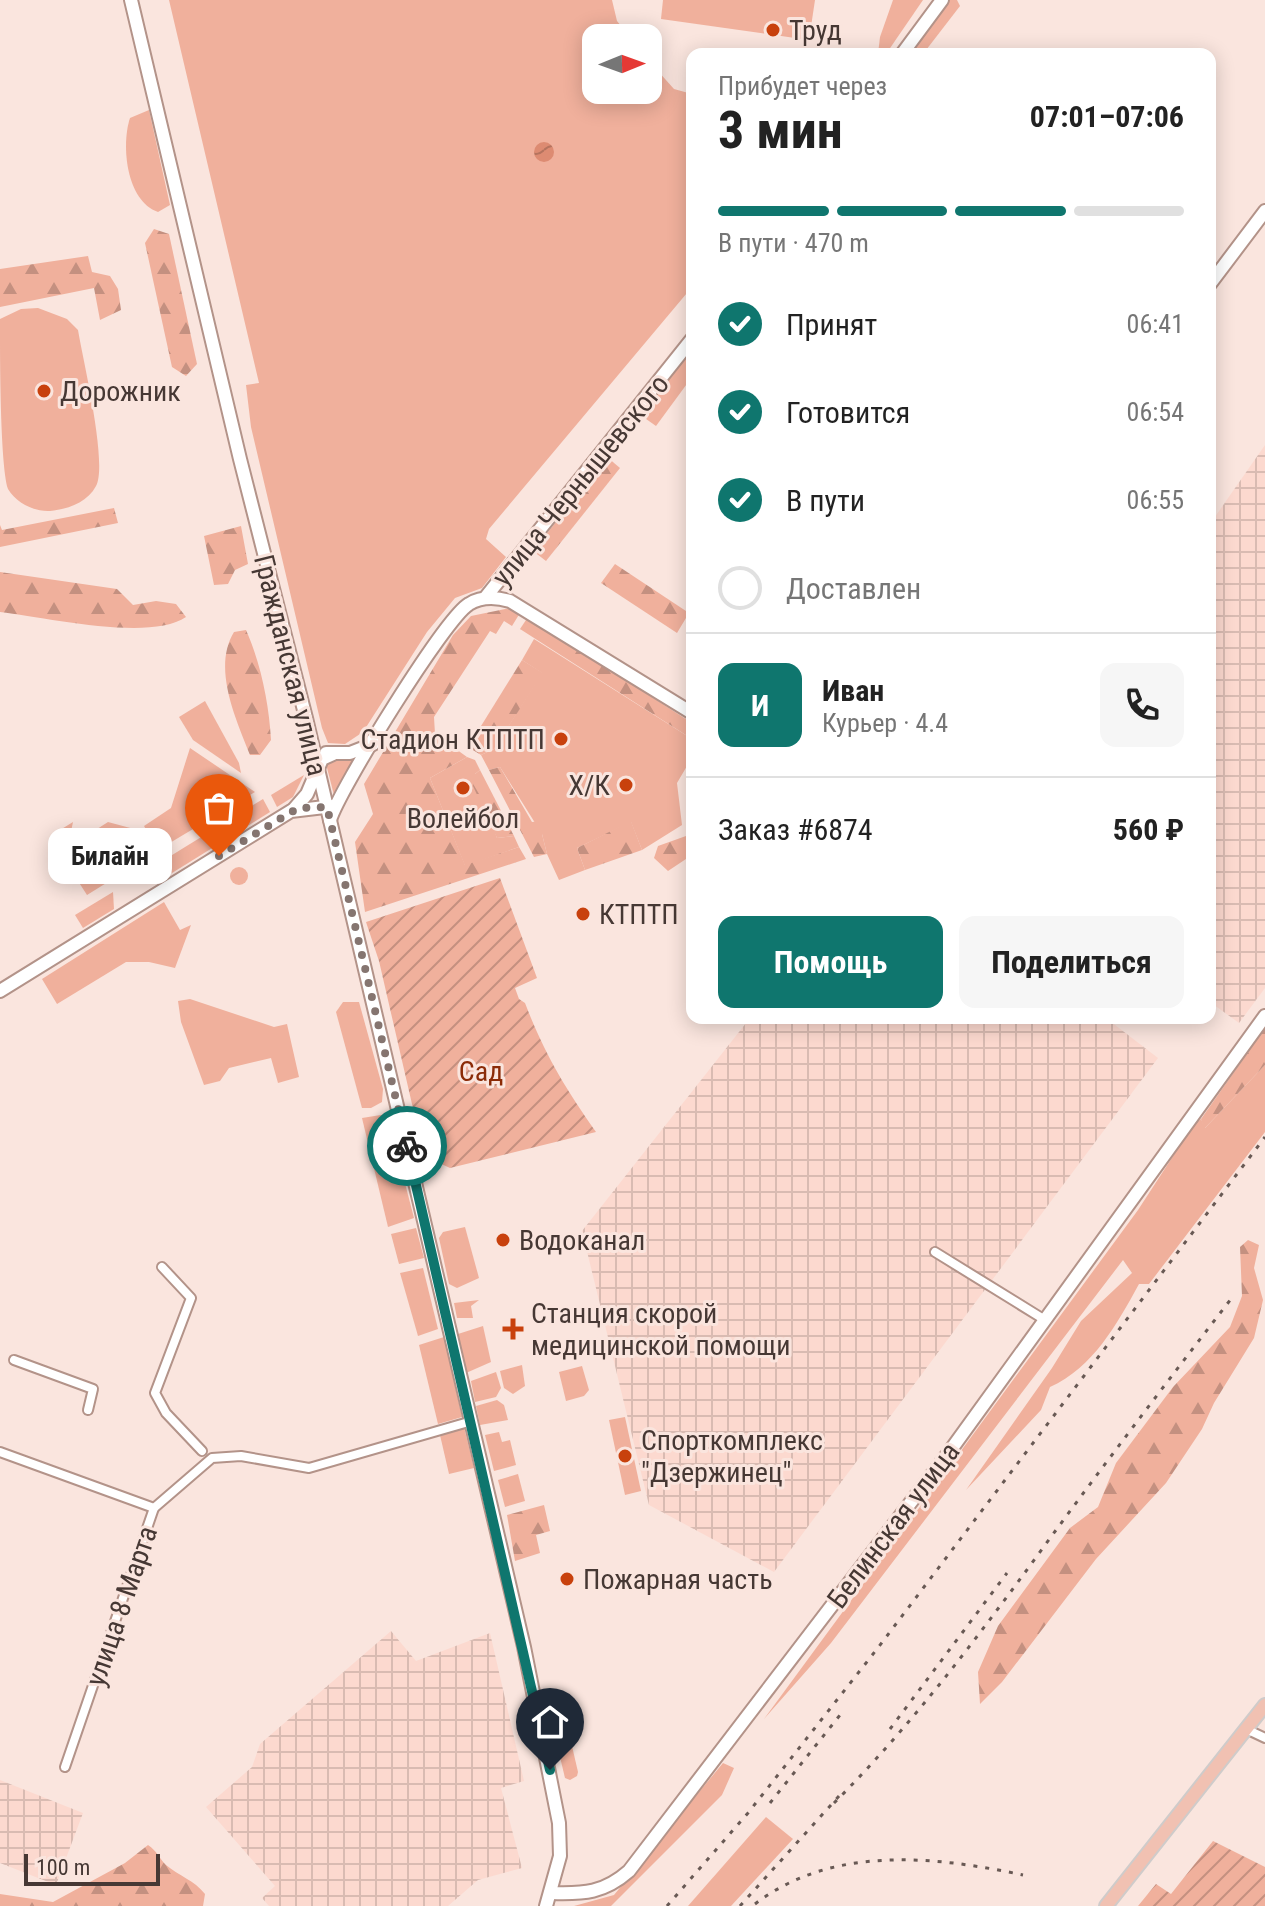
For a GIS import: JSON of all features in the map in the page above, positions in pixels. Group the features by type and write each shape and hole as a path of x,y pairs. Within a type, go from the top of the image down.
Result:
{"main road":[{"path":"1106,1906 1265,1705"}],"street":[{"name":"Гражданская улица","path":"131,0 317,767"},
{"path":"906,48 942,0"},
{"path":"1216,276 1265,211"},
{"name":"улица Чернышевского","path":"332,809 443,628 471,602 485,598 686,347"},
{"path":"485,598 510,601 686,709"},
{"path":"313,750 350,753 373,744"},
{"path":"0,991 291,811 316,789 317,767 322,759 333,754"},
{"name":"Гражданская улица","path":"316,789 332,809 556,1799 560,1856 552,1893"},
{"path":"291,811 332,809"},
{"name":"Белинская улица","path":"552,1893 604,1890 629,1871 950,1451 1265,1016"},
{"path":"935,1252 1045,1320"},
{"path":"162,1267 191,1298 155,1393 166,1413 202,1451"},
{"path":"14,1360 93,1389 88,1410"},
{"path":"154,1508 212,1458 241,1456 309,1468 472,1421"},
{"name":"улица 8 Марта","path":"0,1452 154,1508 65,1767"},
{"path":"1246,1729 1265,1738"},
{"path":"546,1906 552,1893"}],"shaded area":[{"path":"1265,445 1265,988 1239,1023 1216,1006 1216,515"},
{"path":"745,1024 1114,1024 1158,1058 774,1572 649,1505 582,1231"},
{"path":"391,1631 416,1661 490,1633 524,1781 501,1788 522,1868 478,1880 448,1906 269,1906 262,1898 275,1886 206,1807 252,1767 260,1744"},
{"path":"0,1780 83,1813 56,1885 0,1863"}],"green space":[{"path":"169,0 612,0 619,24 582,24 582,104 662,104 662,76 674,89 686,92 686,294 489,529 486,539 506,557 482,588 455,598 427,632 363,732 345,744 328,743 322,728 251,427 246,385 259,383"},
{"name":"Труд","path":"663,0 815,0 809,40 661,19"},
{"path":"893,0 923,0 890,48 879,48"},
{"path":"948,0 957,0 960,6 928,48 912,48"},
{"path":"149,110 170,205 158,212 147,206 139,196 126,157 130,118"},
{"path":"154,229 169,234 197,364 186,376 172,367 145,243"},
{"path":"88,256 92,272 110,276 118,289 121,310 100,320 94,288 0,307 0,269"},
{"name":"Дорожник","path":"38,308 67,319 78,330 99,457 96,486 88,497 64,509 50,511 26,506 8,489 2,433 0,319 21,309"},
{"path":"686,353 686,385 656,426 639,414"},
{"path":"607,457 620,468 546,561 533,551"},
{"path":"114,508 118,523 0,547 0,525 2,530"},
{"path":"241,526 248,564 235,570 228,584 214,585 204,536"},
{"path":"615,564 686,611 686,618 677,633 601,583"},
{"path":"0,572 117,589 133,605 156,601 176,604 186,617 170,624 123,628 0,612"},
{"path":"510,608 520,613 512,626 504,621 496,634 490,631 434,717 435,734 467,757 430,778 465,865 519,847 526,859 365,912 355,842 373,814 364,784 453,635 471,616"},
{"path":"528,617 686,719 686,735 520,629"},
{"path":"246,630 260,670 270,726 271,740 260,755 250,755 228,694 226,677 228,646 234,632"},
{"path":"534,639 686,735 686,768 677,783 682,825 642,850 631,822 577,848 585,870 559,880 542,834 500,767 489,770 481,755 494,749 542,673 522,660"},
{"path":"522,660 543,673 494,749 481,755 468,747"},
{"path":"205,701 239,763 241,773 193,740 179,717"},
{"path":"190,748 255,792 158,850 144,826 171,808"},
{"path":"361,755 334,795 325,760"},
{"path":"467,757 475,760 480,770 475,774 497,838 514,836 519,847 465,866 430,778"},
{"path":"500,767 532,822 546,820 542,834 547,854 534,857 489,770"},
{"path":"480,770 514,836 497,838 473,786 475,774"},
{"path":"304,775 293,797 277,807 271,795"},
{"path":"263,799 270,812 172,873 164,860"},
{"path":"631,821 642,850 585,870 577,848"},
{"path":"73,822 68,846 89,834 116,877 87,895 51,839 60,833 62,835 60,830"},
{"path":"108,822 134,829 151,856 122,874 94,831"},
{"path":"686,836 686,859 668,871 654,858 658,846"},
{"path":"239,867 248,876 239,885 230,876"},
{"name":"Сад","path":"500,878 537,978 515,988 519,999 525,1003 556,1070 596,1132 450,1168 424,1156 379,961 366,922"},
{"path":"113,892 114,909 83,928 75,915"},
{"path":"164,902 180,930 191,925 175,968 149,962 126,962 57,1004 42,979"},
{"path":"190,999 274,1027 287,1024 299,1077 278,1083 271,1058 229,1068 220,1081 204,1085 181,1022 178,1001"},
{"path":"343,1002 359,1002 383,1089 382,1102 371,1108 362,1108 336,1012"},
{"path":"1265,1028 1265,1065 1204,1129 1201,1119"},
{"path":"1265,1065 1265,1132 1149,1284 1139,1284 1091,1357 1079,1369 1050,1387 1041,1410 966,1490 1052,1368 1081,1321 1132,1273 1123,1260 831,1643 764,1719 1138,1210 1194,1124 1201,1119 1205,1128"},
{"path":"387,1114 414,1218 388,1227 362,1118"},
{"path":"465,1227 479,1278 457,1288 449,1284 439,1238 443,1232"},
{"path":"416,1228 424,1258 399,1264 391,1234"},
{"path":"1248,1240 1259,1245 1254,1268 1263,1300 1254,1338 1214,1403 1202,1429 1166,1483 1096,1559 1002,1682 980,1704 978,1672 998,1626 1070,1528 1098,1507 1116,1463 1173,1387 1230,1327 1242,1296 1240,1247"},
{"path":"423,1268 438,1329 418,1336 400,1273"},
{"path":"479,1300 471,1306 473,1318 457,1318 454,1303"},
{"path":"483,1326 491,1362 466,1373 458,1334"},
{"path":"444,1337 462,1417 438,1424 419,1345"},
{"path":"522,1365 525,1386 513,1394 504,1388 500,1371"},
{"path":"582,1366 589,1390 584,1396 566,1401 559,1372"},
{"path":"496,1372 501,1388 496,1397 475,1402 471,1381"},
{"path":"497,1400 504,1405 508,1420 480,1425 476,1406"},
{"name":"Спорткомплекс \"Дзержинец\"","path":"625,1417 641,1491 625,1495 609,1420"},
{"path":"464,1427 474,1468 449,1474 440,1435"},
{"path":"499,1432 502,1442 510,1440 516,1465 494,1471 485,1435"},
{"path":"518,1474 525,1501 505,1507 498,1480"},
{"path":"544,1505 550,1531 536,1535 540,1553 515,1561 507,1515"},
{"path":"555,1699 562,1703 578,1772 570,1780 565,1778 548,1707"},
{"path":"723,1763 734,1768 722,1795 611,1906 574,1906 614,1895"},
{"path":"766,1817 793,1839 731,1906 688,1906"},
{"path":"1213,1841 1265,1867 1265,1906 1138,1906 1156,1884 1171,1894"},
{"path":"148,1845 166,1865 201,1889 205,1894 203,1906 0,1906 0,1894 53,1902 125,1863"}],"water":[{"path":"540,142 548,142 554,152 548,162 540,162 534,156 534,148"}],"railway":[{"path":"667,1906 748,1813 877,1649 1265,1137"},
{"path":"834,1803 895,1738 952,1669 1231,1299"},
{"path":"890,1729 1007,1573"},
{"path":"770,1803 840,1715"},
{"path":"740,1906 839,1796"},
{"path":"755,1904 785,1885 817,1872 884,1860 954,1863 1023,1875"}],"way so far":[{"path":"219,856 291,811 327,807 407,1146"}],"place":[{"name":"Труд","path":"773,30"},
{"name":"Дорожник","path":"44,391"},
{"name":"Стадион КТПТП","path":"561,739"},
{"name":"Х/К","path":"626,785"},
{"name":"Волейбол","path":"463,788"},
{"name":"Билайн","path":"219,856"},
{"name":"КТПТП","path":"583,914"},
{"name":"Водоканал","path":"503,1240"},
{"name":"Станция скорой медицинской помощи","path":"513,1329"},
{"name":"Спорткомплекс \"Дзержинец\"","path":"625,1456"},
{"name":"Пожарная часть","path":"567,1579"}],"route":[{"path":"407,1146 550,1770"}]}
